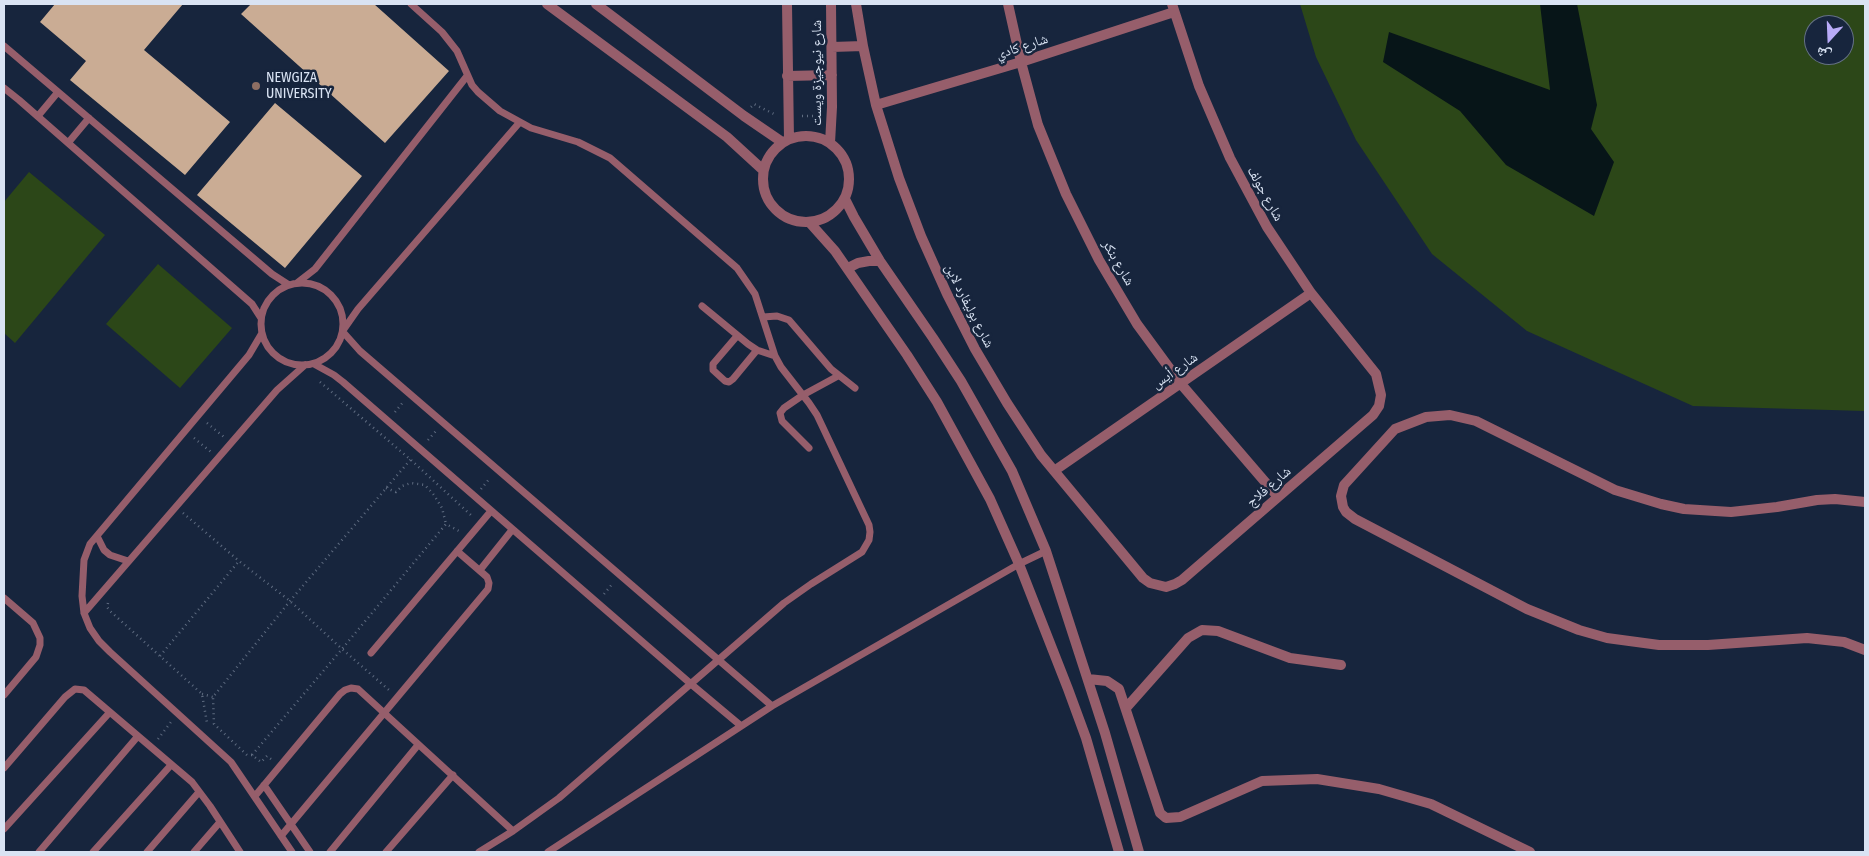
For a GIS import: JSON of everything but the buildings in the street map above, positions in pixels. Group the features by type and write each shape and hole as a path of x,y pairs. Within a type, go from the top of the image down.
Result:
{"street":[{"path":"548,4 727,138 763,170"},
{"path":"596,4 744,116 785,141"},
{"name":"شارع نيوجيزة ويست","path":"785,141 789,115 787,4"},
{"name":"شارع نيوجيزة ويست","path":"830,143 832,116 831,4"},
{"name":"شارع بوليفارد لاين","path":"856,4 876,105 899,178 946,294 975,349 1041,455 1143,578"},
{"name":"شارع بنكر","path":"1008,4 1038,125 1066,194 1099,260 1137,324 1181,384 1278,497"},
{"name":"شارع كادي","path":"876,105 1021,62 1173,8"},
{"name":"شارع جولف","path":"1173,8 1199,86 1230,158 1267,228 1311,293 1376,374"},
{"path":"832,47 863,46"},
{"path":"787,76 832,75"},
{"path":"797,136 814,136 830,143 844,158 850,178 845,199 830,215 810,223 790,220 774,208 764,191 763,170 767,160 785,141 797,136"},
{"path":"845,199 880,261 934,338 1012,471 1046,552 1088,679 1139,852"},
{"path":"810,223 825,238 877,308 937,402 990,499 1019,564 1086,738 1119,852"},
{"path":"848,268 858,263 880,261"},
{"name":"شارع أيس","path":"1054,471 1311,293"},
{"name":"شارع فلاج","path":"1143,578 1158,586 1166,587 1175,584 1373,415 1379,406 1381,395 1376,374"},
{"path":"1865,502 1835,499 1817,500 1777,508 1731,512 1684,509 1615,490 1476,421 1450,415 1426,416 1396,429 1344,485 1341,496 1341,502 1346,512 1355,519 1527,609 1579,630 1606,638 1659,645 1708,645 1808,638 1844,642 1865,650"},
{"path":"1126,708 1181,645 1188,638 1202,630 1218,631 1290,658 1341,665"},
{"path":"1088,679 1107,681 1119,689 1160,813 1166,818 1180,817 1262,781 1317,778 1379,789 1431,804 1530,852"}],"lane":[{"path":"412,4 451,43 472,85 500,111 519,123 578,142 610,158 737,268 755,294 774,356 788,378 817,415 869,525 869,540 862,552 784,603 559,798 514,831 479,852"},
{"path":"4,46 272,274 293,284 315,285 332,294 342,310 343,331 360,351 772,706"},
{"path":"467,76 315,269 293,284 273,294 263,309 261,318 264,341 274,354 288,363 305,365 314,364 330,355 358,309 519,123"},
{"path":"4,88 252,304 261,318"},
{"path":"38,116 58,92"},
{"path":"68,143 89,118"},
{"path":"702,306 737,336 757,350 774,356"},
{"path":"763,317 777,316 789,320 838,376 855,388"},
{"path":"262,333 249,355 90,544 84,560 82,596 84,613 90,628 110,652 232,762 292,852"},
{"path":"737,336 713,364 713,370 725,380 729,382 733,379 757,350"},
{"path":"314,364 338,378 740,725"},
{"path":"84,613 277,390 305,365"},
{"path":"809,448 782,421 779,416 781,410 803,395 838,376"},
{"path":"371,653 491,511"},
{"path":"480,570 512,530"},
{"path":"97,536 110,555 128,561"},
{"path":"281,836 488,588 487,577 457,551"},
{"path":"548,852 740,725 1019,564 1046,552"},
{"path":"4,598 33,623 40,638 36,657 4,695"},
{"path":"255,796 345,690 358,688 514,831"},
{"path":"4,768 75,689 84,690 192,782 240,852"},
{"path":"4,829 110,712"},
{"path":"39,852 138,736"},
{"path":"330,852 418,745"},
{"path":"93,852 172,765"},
{"path":"386,852 453,776"},
{"path":"264,785 310,852"},
{"path":"147,852 199,792"},
{"path":"194,852 220,822"}],"path":[{"path":"744,116 754,104 774,115 832,116"},
{"path":"318,380 411,460 472,517"},
{"path":"387,421 410,394"},
{"path":"198,415 231,443"},
{"path":"281,765 267,756 261,762 252,755 246,755 214,724 213,697 290,601 443,423"},
{"path":"185,431 218,458"},
{"path":"468,522 472,517 474,496 498,469"},
{"path":"386,488 396,492 402,486 412,483 425,485 438,502 446,524 458,532 463,527"},
{"path":"176,506 239,561 290,601 397,698"},
{"path":"252,755 446,524"},
{"path":"160,656 239,561"},
{"path":"596,602 620,575"},
{"path":"109,601 107,607 110,611 202,694 213,697"},
{"path":"200,732 207,722 202,694"},
{"path":"152,748 178,713"}],"green space":[{"path":"1300,4 1865,4 1865,411 1693,406 1527,331 1432,254 1356,140 1316,57"},
{"path":"29,172 105,235 15,343 4,333 4,202"},
{"path":"158,264 232,328 180,388 106,324"}],"shaded area":[{"path":"1540,4 1577,4 1597,105 1591,129 1614,162 1594,216 1506,165 1460,111 1383,62 1389,32 1550,90"}],"place":[{"name":"NEWGIZA UNIVERSITY","path":"256,86"}]}
